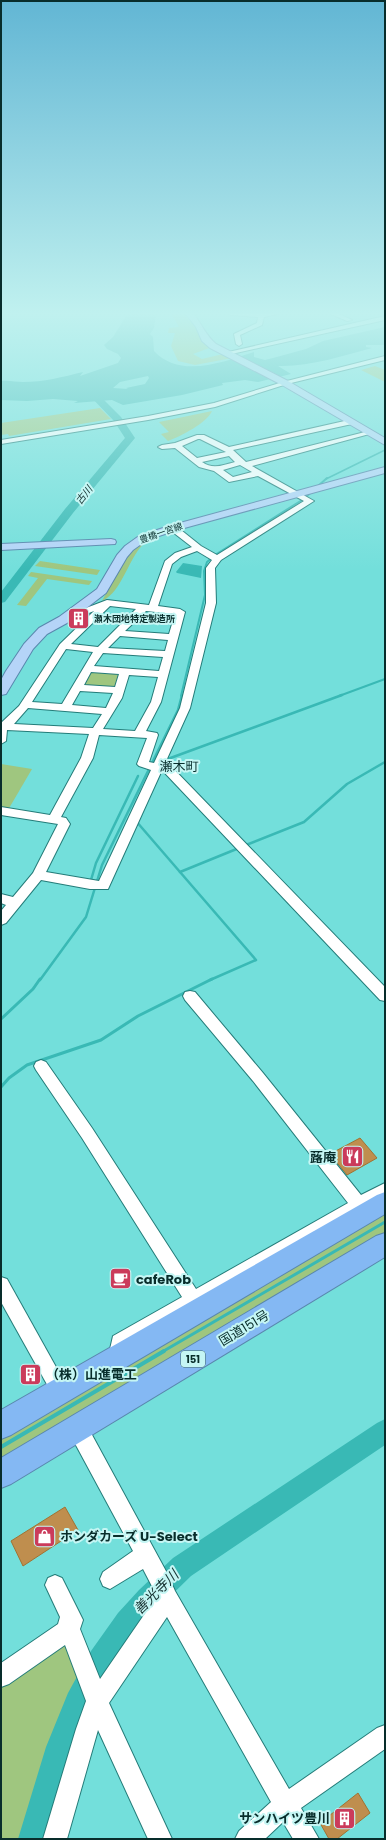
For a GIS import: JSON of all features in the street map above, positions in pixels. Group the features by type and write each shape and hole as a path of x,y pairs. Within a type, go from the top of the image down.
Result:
{"highway":[{"path":"1,1425 385,1202"},
{"name":"国道151号","path":"1,1474 385,1244"}],"main road":[{"path":"310,399 385,442"},
{"name":"豊橋一宮線","path":"1,691 28,647 44,631 63,620 102,591 122,555 136,542 143,538 173,528 308,493 385,470"},
{"path":"1,547 111,542"}],"street":[{"path":"156,421 231,399"},
{"path":"1,442 210,406"},
{"path":"196,461 230,451 349,422"},
{"path":"177,444 184,453 208,469 216,469 369,433"},
{"path":"38,875 95,886 104,886 128,819 187,704 212,598 210,572 214,558 310,501 308,493 259,473 233,456 230,451 202,437 197,436 177,444 162,447"},
{"path":"216,469 232,480 259,473"},
{"path":"173,528 198,548 214,558"},
{"path":"66,707 100,650 148,608 168,563 178,555 198,548"},
{"path":"88,622 102,591"},
{"path":"1,741 3,726 25,704 63,646 108,604"},
{"path":"63,620 108,604 180,612 156,702 139,734"},
{"path":"118,633 173,637"},
{"path":"63,646 168,654"},
{"path":"88,669 163,674"},
{"path":"53,820 87,758 96,731 117,698 125,671"},
{"path":"77,688 120,690"},
{"path":"25,704 110,711"},
{"path":"3,726 157,735 143,763 157,764 167,768 385,996"},
{"path":"1,811 62,821 64,824 38,875 1,920"},
{"path":"1,898 16,903"},
{"path":"190,996 258,1077 359,1205"},
{"path":"41,1066 87,1133 194,1300"},
{"path":"116,1358 119,1342 385,1190"},
{"path":"140,1390 154,1391 385,1256"},
{"path":"1,1285 60,1391"},
{"path":"78,1429 164,1590 285,1805 307,1839"},
{"path":"110,1579 146,1555"},
{"path":"55,1585 72,1620 69,1622 69,1629 92,1687 160,1839"},
{"path":"55,1839 87,1729 92,1687 164,1590"},
{"path":"1,1676 69,1629"},
{"path":"247,1839 285,1805 385,1736"}],"green space":[{"path":"100,408 111,419 9,436 8,434 1,435 1,423"},
{"path":"212,411 205,420 173,439 168,441 161,434 169,432 159,422"},
{"path":"173,531 174,532 160,535 147,541 135,555 115,590 102,601 122,563 140,541"},
{"path":"40,561 100,570 97,575 35,566"},
{"path":"31,572 92,581 89,585 47,579 26,606 17,605 38,578 28,576"},
{"path":"89,672 118,672 121,674 118,686 113,689 85,687 82,684"},
{"path":"1,764 32,769 8,810 1,808"},
{"path":"385,1211 385,1235 1,1461 1,1433"},
{"path":"62,1642 69,1643 81,1675 55,1729 32,1803 23,1839 1,1839 1,1682"}],"water":[{"path":"1,399 159,399 123,405 112,400 74,403 78,401 53,399 27,401"},
{"path":"183,563 202,566 201,578 177,573 176,572"}],"building":[{"name":"蕗庵","path":"360,1138 377,1158 347,1175 330,1154"},
{"name":"（株）山進電工","path":"32,1365 39,1378 29,1384 23,1371"},
{"name":"ホンダカーズ U-Select","path":"65,1507 78,1530 23,1566 11,1541"},
{"name":"サンハイツ豊川","path":"358,1793 370,1813 337,1839 329,1839 320,1823"}],"waterway":[{"name":"古川","path":"1,600 69,511 130,438 127,431 118,419 98,399"},
{"path":"326,479 385,450"},
{"path":"318,486 327,478"},
{"path":"181,696 205,595 204,571 207,562 215,555 302,500 313,491"},
{"path":"339,696 385,679"},
{"path":"40,980 86,917 102,865 178,710 182,695"},
{"path":"165,760 342,695"},
{"path":"246,845 304,822 347,784 385,762"},
{"path":"91,880 96,863 138,776"},
{"path":"136,821 180,872"},
{"path":"180,872 239,848"},
{"path":"180,872 256,960 210,980"},
{"path":"1,1019 33,989 40,979"},
{"path":"1,1087 9,1078 27,1065 101,1040 138,1016 210,980"},
{"path":"162,1352 385,1222"},
{"path":"1,1447 164,1351"},
{"name":"善光寺川","path":"32,1839 45,1793 68,1725 88,1681 100,1660 127,1622 148,1599 182,1567 385,1431"}],"place":[{"name":"瀬木団地特定製造所","path":"78,619"},
{"name":"蕗庵","path":"352,1157"},
{"name":"cafeRob","path":"120,1279"},
{"name":"（株）山進電工","path":"31,1374"},
{"name":"ホンダカーズ U-Select","path":"44,1536"},
{"name":"サンハイツ豊川","path":"345,1818"}],"district":[{"name":"瀬木町","path":"179,766"}]}
